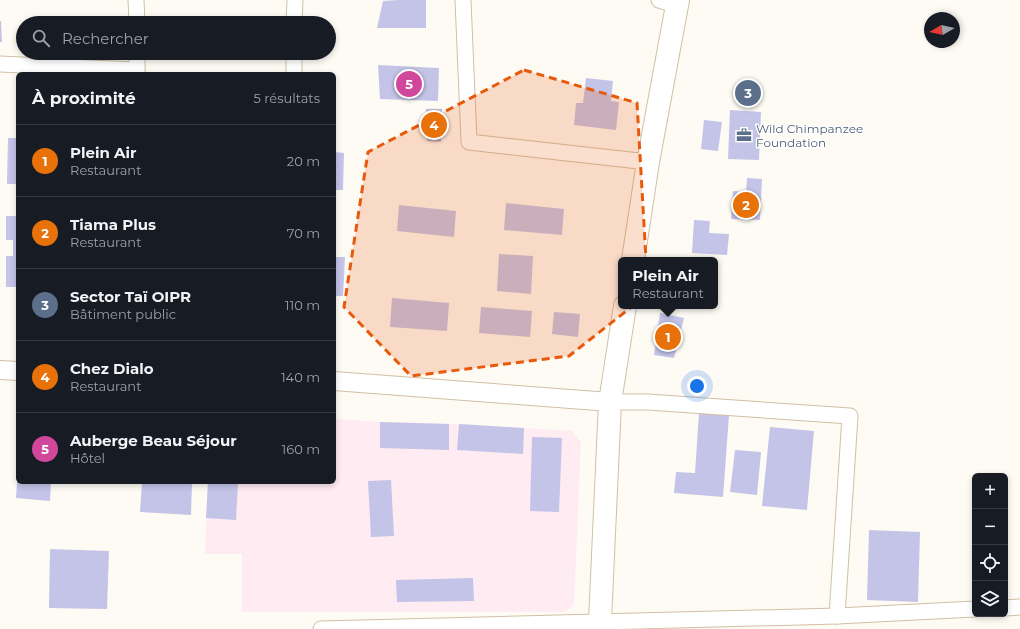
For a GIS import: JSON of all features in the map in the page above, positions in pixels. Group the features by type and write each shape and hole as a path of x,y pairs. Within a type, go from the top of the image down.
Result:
{"main road":[{"path":"633,257 671,2"},
{"path":"600,625 610,402 625,309"}],"street":[{"path":"136,0 136,16"},
{"path":"294,16 295,0"},
{"path":"463,0 469,142 648,162"},
{"path":"0,64 137,72 137,60"},
{"path":"294,60 294,72"},
{"path":"0,370 16,371"},
{"path":"336,381 610,402 648,402 850,416 837,616"},
{"path":"1008,608 1020,607"},
{"path":"321,629 600,625 972,609"}],"highlighted area":[{"path":"524,70 637,103 648,294 569,356 411,376 344,307 368,152"}],"shaded area":[{"path":"336,419 459,424 572,431 581,442 574,605 565,612 242,612 242,554 205,554 208,484 336,484"}],"building":[{"path":"426,0 426,28 377,28 383,1"},
{"path":"1,21 2,42 0,42"},
{"path":"378,65 439,68 438,101 380,99"},
{"path":"586,78 613,81 611,101 619,102 616,130 574,125 576,103 583,103"},
{"path":"426,109 442,109 441,142 427,141"},
{"name":"Wild Chimpanzee Foundation","path":"730,110 761,112 759,160 728,159"},
{"path":"704,120 722,122 718,151 701,149"},
{"path":"8,138 16,138 16,184 7,184"},
{"path":"336,152 344,153 343,190 336,190"},
{"path":"747,178 762,179 760,220 731,219 733,191 746,192"},
{"path":"506,203 564,209 562,235 504,230"},
{"path":"399,205 456,211 454,237 397,231"},
{"path":"6,216 16,216 16,287 6,287 6,256 13,256 13,240 6,240"},
{"path":"694,220 710,221 709,233 729,234 727,255 692,253"},
{"path":"499,254 533,256 531,294 497,291"},
{"path":"336,257 345,257 343,296 336,296"},
{"path":"392,298 449,303 447,331 390,327"},
{"path":"481,307 532,311 530,337 479,333"},
{"path":"554,312 580,314 578,337 552,334"},
{"path":"660,313 684,318 674,358 654,355"},
{"path":"699,413 729,415 723,497 674,493 676,472 695,473"},
{"path":"380,422 449,424 449,450 380,448"},
{"path":"459,424 524,428 523,454 457,450"},
{"path":"770,427 814,431 807,510 762,506"},
{"path":"532,437 562,438 559,512 530,511"},
{"path":"735,450 761,452 757,495 730,492"},
{"path":"391,480 394,536 371,537 368,481"},
{"path":"17,484 51,484 50,501 16,498"},
{"path":"142,484 192,484 191,515 140,512"},
{"path":"208,484 238,484 236,520 206,518"},
{"path":"869,530 920,532 918,602 867,600"},
{"path":"50,549 109,551 107,609 49,608"},
{"path":"473,578 474,601 397,602 396,580"}],"place":[{"name":"Auberge Beau Séjour","path":"409,84"},
{"name":"Sector Taï OIPR","path":"748,93"},
{"name":"Chez Dialo","path":"434,125"},
{"name":"Wild Chimpanzee Foundation","path":"744,135"},
{"name":"Tiama Plus","path":"746,205"},
{"name":"Plein Air","path":"668,337"}]}
